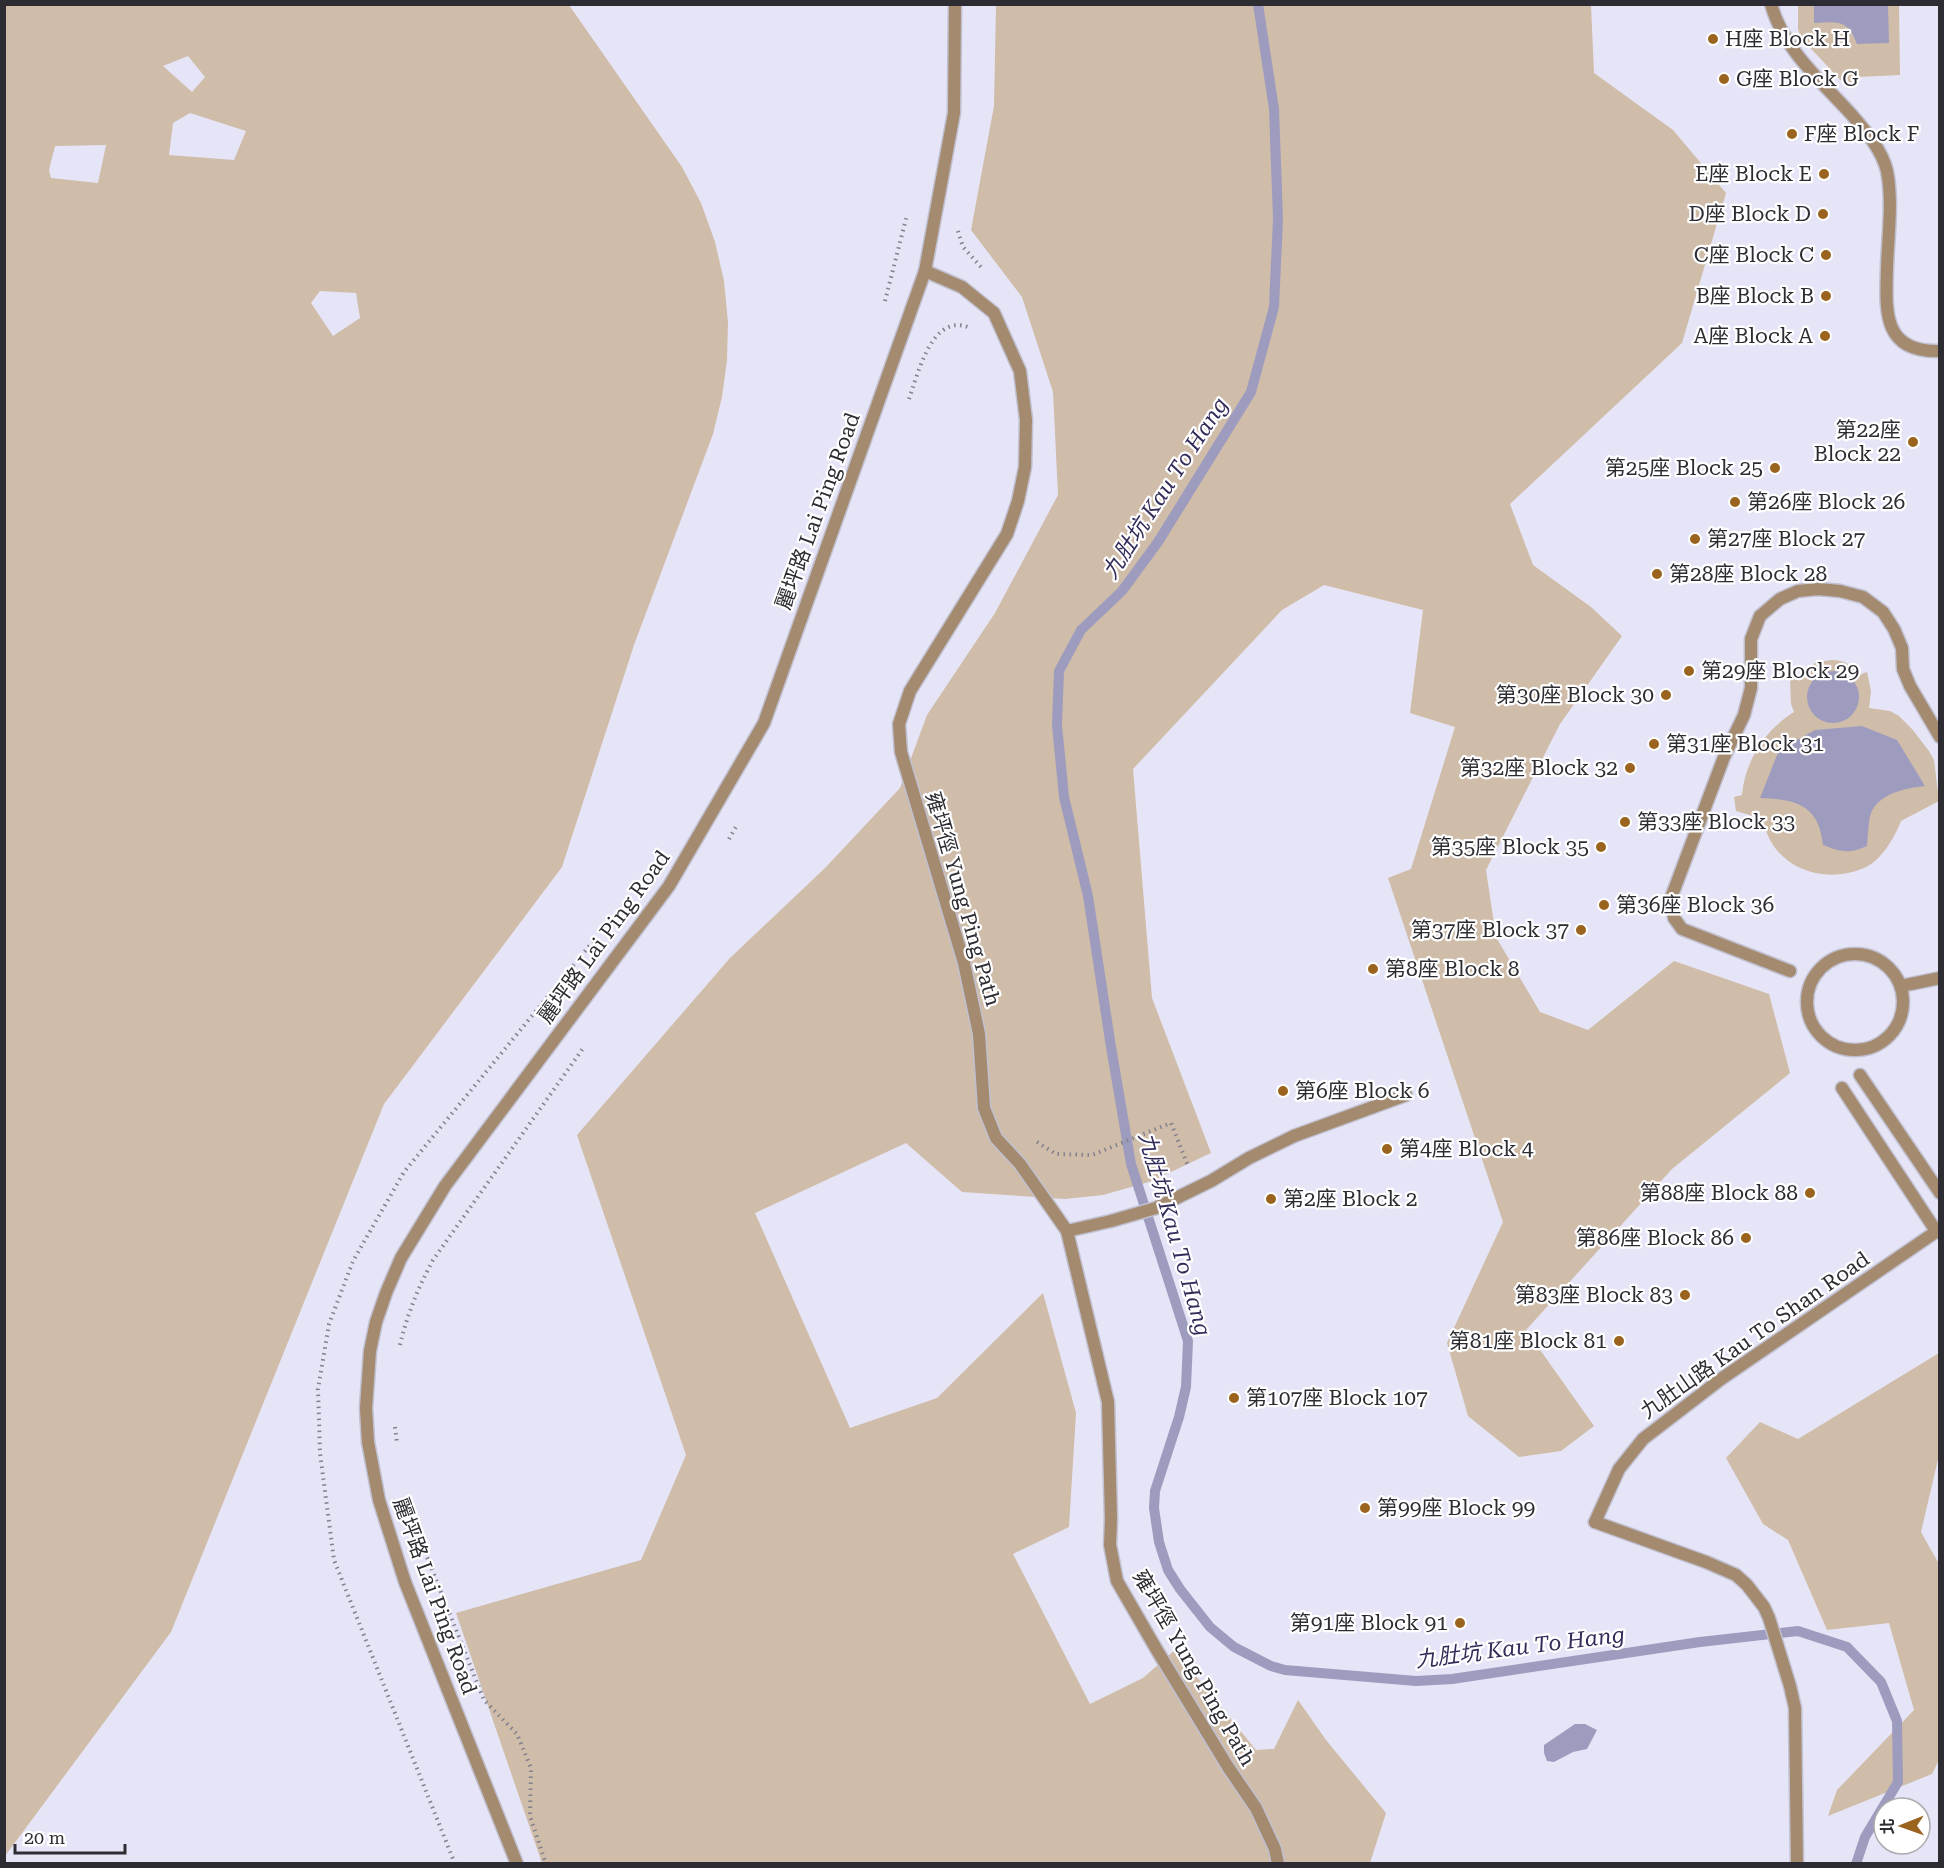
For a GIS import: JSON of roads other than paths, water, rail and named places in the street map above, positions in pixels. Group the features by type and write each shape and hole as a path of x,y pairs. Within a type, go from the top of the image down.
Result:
{"street":[{"name":"麗坪路 Lai Ping Road","path":"517,1863 405,1582 379,1500 368,1442 366,1408 370,1352 376,1322 402,1258 445,1186 669,886 764,723 924,271 954,113 955,4"},
{"path":"1771,4 1781,31 1793,50 1864,129 1880,154 1886,169 1890,191 1886,305 1892,328 1900,339 1911,347 1940,351"},
{"name":"雍坪徑 Yung Ping Path","path":"924,271 962,287 994,313 1020,371 1026,420 1026,467 1018,501 1006,534 990,564 910,691 899,724 901,752 964,963 979,1034 984,1108 996,1138 1020,1164 1068,1231 1108,1401 1110,1545 1118,1581 1158,1652 1228,1767 1256,1808 1275,1849 1278,1863"},
{"path":"1790,971 1682,929 1674,918 1671,898 1724,757 1744,715 1751,688 1751,639 1760,616 1780,599 1798,591 1818,589 1840,591 1863,597 1883,612 1894,629 1902,648 1903,669 1910,686 1940,737"},
{"path":"1853,953 1875,958 1893,972 1901,986 1904,1001 1902,1016 1889,1036 1870,1048 1855,1051 1838,1047 1824,1039 1813,1026 1807,1011 1807,994 1812,978 1823,965 1838,956 1853,953"},
{"path":"1901,986 1940,978"},
{"path":"1860,1075 1940,1193"},
{"path":"1842,1088 1938,1230"},
{"path":"1068,1231 1156,1209 1294,1136 1406,1095"},
{"name":"九肚山路 Kau To Shan Road","path":"1797,1863 1796,1726 1790,1686 1769,1618 1757,1596 1736,1575 1594,1522 1619,1469 1643,1439 1721,1380 1938,1230"}],"water":[{"path":"1814,5 1888,5 1889,43 1857,44 1846,26 1829,22 1814,23"},
{"path":"1828,671 1838,671 1847,675 1855,683 1859,697 1855,711 1847,719 1838,723 1828,723 1819,719 1811,711 1807,702 1807,692 1811,683 1819,675"},
{"path":"1862,726 1897,740 1925,786 1902,790 1880,801 1871,813 1867,846 1850,851 1840,851 1823,845 1817,821 1804,807 1784,800 1760,798 1779,750 1815,730"},
{"path":"1575,1724 1585,1724 1597,1730 1587,1749 1573,1752 1554,1762 1547,1761 1544,1745"}],"waterway":[{"name":"九肚坑 Kau To Hang","path":"1258,4 1274,109 1278,219 1274,307 1251,392 1158,542 1122,591 1081,630 1059,671 1057,725 1064,797 1088,896 1131,1164 1188,1341 1186,1387 1179,1417 1155,1491 1154,1508 1159,1542 1168,1570 1210,1627 1234,1647 1271,1666 1285,1670 1416,1681 1452,1679 1700,1642 1798,1631 1847,1647 1881,1682 1897,1721 1898,1782 1865,1837 1856,1864"}],"place":[{"name":"H座 Block H","path":"1713,39"},
{"name":"G座 Block G","path":"1724,79"},
{"name":"F座 Block F","path":"1792,134"},
{"name":"E座 Block E","path":"1824,174"},
{"name":"D座 Block D","path":"1823,214"},
{"name":"C座 Block C","path":"1826,255"},
{"name":"B座 Block B","path":"1826,296"},
{"name":"A座 Block A","path":"1825,336"},
{"name":"第22座 Block 22","path":"1913,442"},
{"name":"第25座 Block 25","path":"1775,468"},
{"name":"第26座 Block 26","path":"1735,502"},
{"name":"第27座 Block 27","path":"1695,539"},
{"name":"第28座 Block 28","path":"1657,574"},
{"name":"第29座 Block 29","path":"1689,671"},
{"name":"第30座 Block 30","path":"1666,695"},
{"name":"第31座 Block 31","path":"1654,744"},
{"name":"第32座 Block 32","path":"1630,768"},
{"name":"第33座 Block 33","path":"1625,822"},
{"name":"第35座 Block 35","path":"1601,847"},
{"name":"第36座 Block 36","path":"1604,905"},
{"name":"第37座 Block 37","path":"1581,930"},
{"name":"第8座 Block 8","path":"1373,969"},
{"name":"第6座 Block 6","path":"1283,1091"},
{"name":"第4座 Block 4","path":"1387,1149"},
{"name":"第88座 Block 88","path":"1810,1193"},
{"name":"第2座 Block 2","path":"1271,1199"},
{"name":"第86座 Block 86","path":"1746,1238"},
{"name":"第83座 Block 83","path":"1685,1295"},
{"name":"第81座 Block 81","path":"1619,1341"},
{"name":"第107座 Block 107","path":"1234,1398"},
{"name":"第99座 Block 99","path":"1365,1508"},
{"name":"第91座 Block 91","path":"1460,1623"}]}
